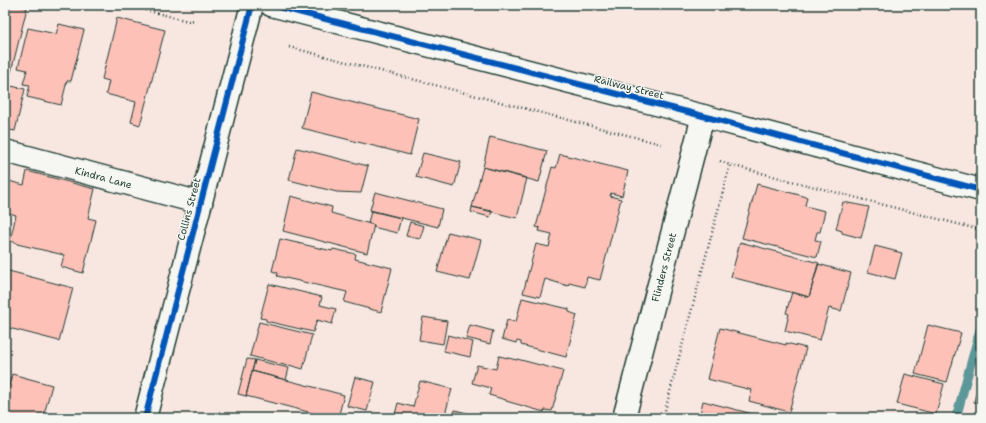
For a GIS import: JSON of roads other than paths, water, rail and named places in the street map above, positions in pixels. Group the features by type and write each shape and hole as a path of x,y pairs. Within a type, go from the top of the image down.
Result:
{"street":[{"name":"Collins Street","path":"145,418 252,5"},
{"name":"Railway Street","path":"271,5 703,116 981,190"},
{"name":"Flinders Street","path":"624,418 703,116"},
{"name":"Kindra Lane","path":"5,151 201,203"}],"waterway":[{"path":"956,418 981,326"}]}
